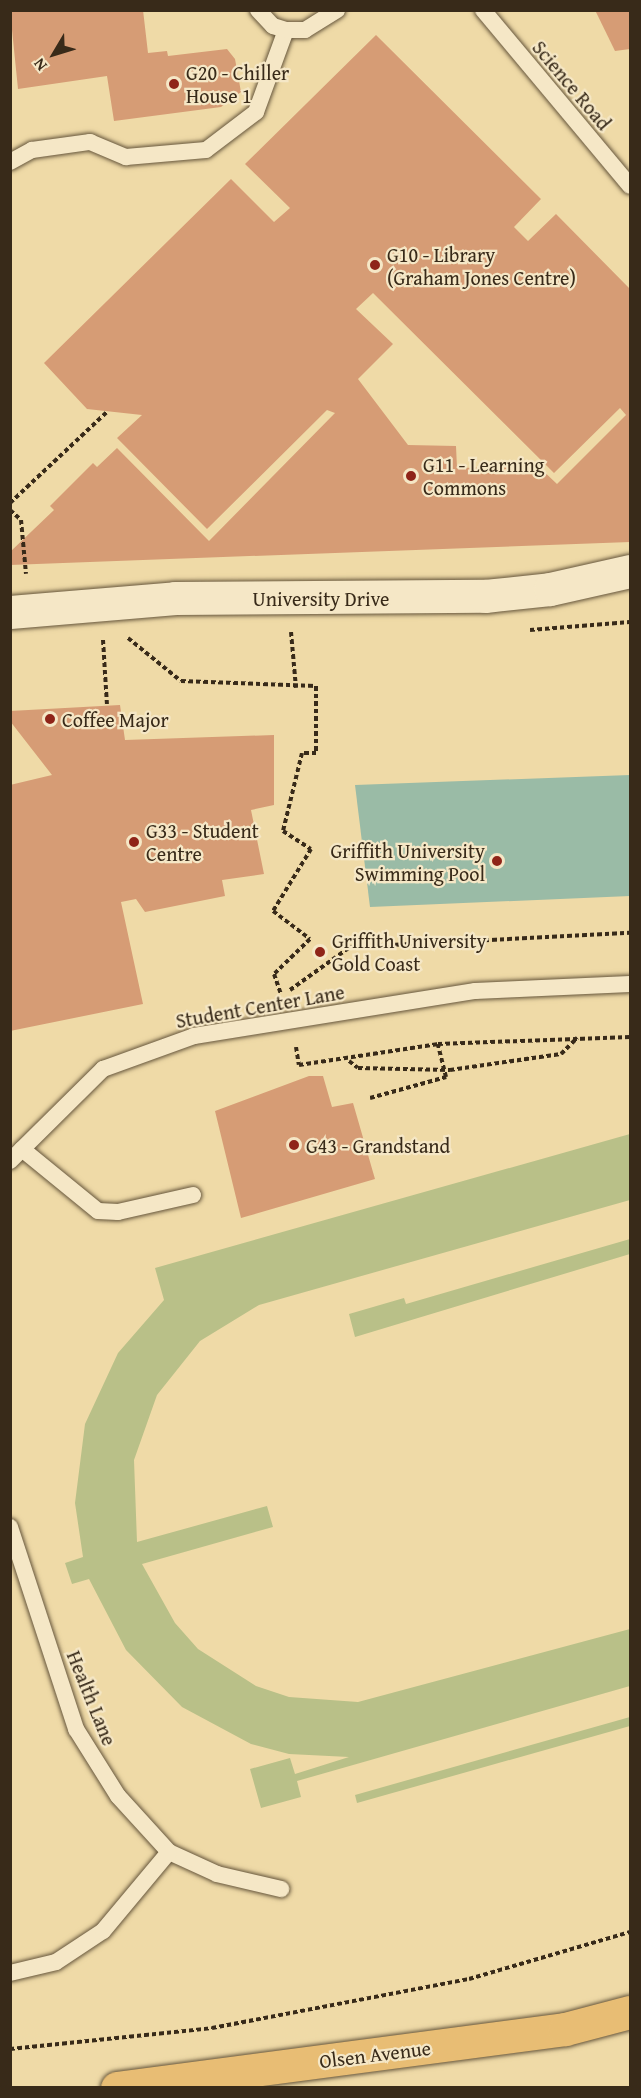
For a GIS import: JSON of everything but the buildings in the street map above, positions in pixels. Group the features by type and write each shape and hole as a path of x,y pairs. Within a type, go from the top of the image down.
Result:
{"main road":[{"name":"Olsen Avenue","path":"117,2088 565,2029 630,2012"}],"street":[{"name":"University Drive","path":"10,612 164,599 485,596 560,588 630,571"}],"lane":[{"path":"258,10 273,26 286,30 305,30 337,10"},
{"name":"Science Road","path":"483,10 630,186"},
{"path":"10,162 32,150 90,142 126,157 207,150 261,105 286,30"},
{"name":"Student Center Lane","path":"16,1155 103,1069 194,1036 475,991 630,984"},
{"path":"16,1155 98,1211 118,1212 193,1195"},
{"name":"Health Lane","path":"10,1527 76,1729 118,1796 169,1852 216,1874 282,1889"},
{"path":"10,1973 56,1962 103,1932 169,1852"}],"path":[{"path":"10,503 108,411"},
{"path":"524,631 630,622"},
{"path":"102,628 107,706"},
{"path":"290,630 296,688"},
{"path":"125,635 181,681 296,688 316,686 316,753 302,753 283,831 311,849 273,911 310,939 274,974 292,1020 299,1065 332,1056 349,1061 358,1068 445,1070 561,1054 577,1038"},
{"path":"282,994 350,946 630,933"},
{"path":"349,1061 438,1044 630,1037"},
{"path":"370,1098 446,1077 438,1044"},
{"path":"10,2049 235,2024 469,1979 630,1932"}],"green space":[{"path":"630,1134 630,1200 259,1305 200,1341 157,1395 134,1460 137,1542 267,1506 273,1527 142,1564 175,1623 198,1649 256,1686 289,1697 358,1702 630,1629 630,1686 297,1781 301,1797 261,1808 250,1769 290,1758 295,1774 349,1757 289,1754 251,1744 182,1707 126,1650 89,1579 72,1584 65,1563 83,1557 75,1503 85,1424 118,1353 164,1300 155,1268"},
{"path":"630,1239 630,1254 355,1337 349,1314 404,1298 406,1304"},
{"path":"630,1717 630,1726 357,1803 355,1795"}],"shaded area":[{"name":"Griffith University Swimming Pool","path":"630,775 630,896 370,907 355,785"}],"place":[{"name":"G20 - Chiller House 1","path":"174,84"},
{"name":"G10 - Library (Graham Jones Centre)","path":"375,265"},
{"name":"G11 - Learning Commons","path":"411,476"},
{"name":"Coffee Major","path":"50,719"},
{"name":"G33 - Student Centre","path":"134,842"},
{"name":"Griffith University Swimming Pool","path":"497,861"},
{"name":"Griffith University Gold Coast","path":"320,952"},
{"name":"G43 - Grandstand","path":"294,1145"}]}
